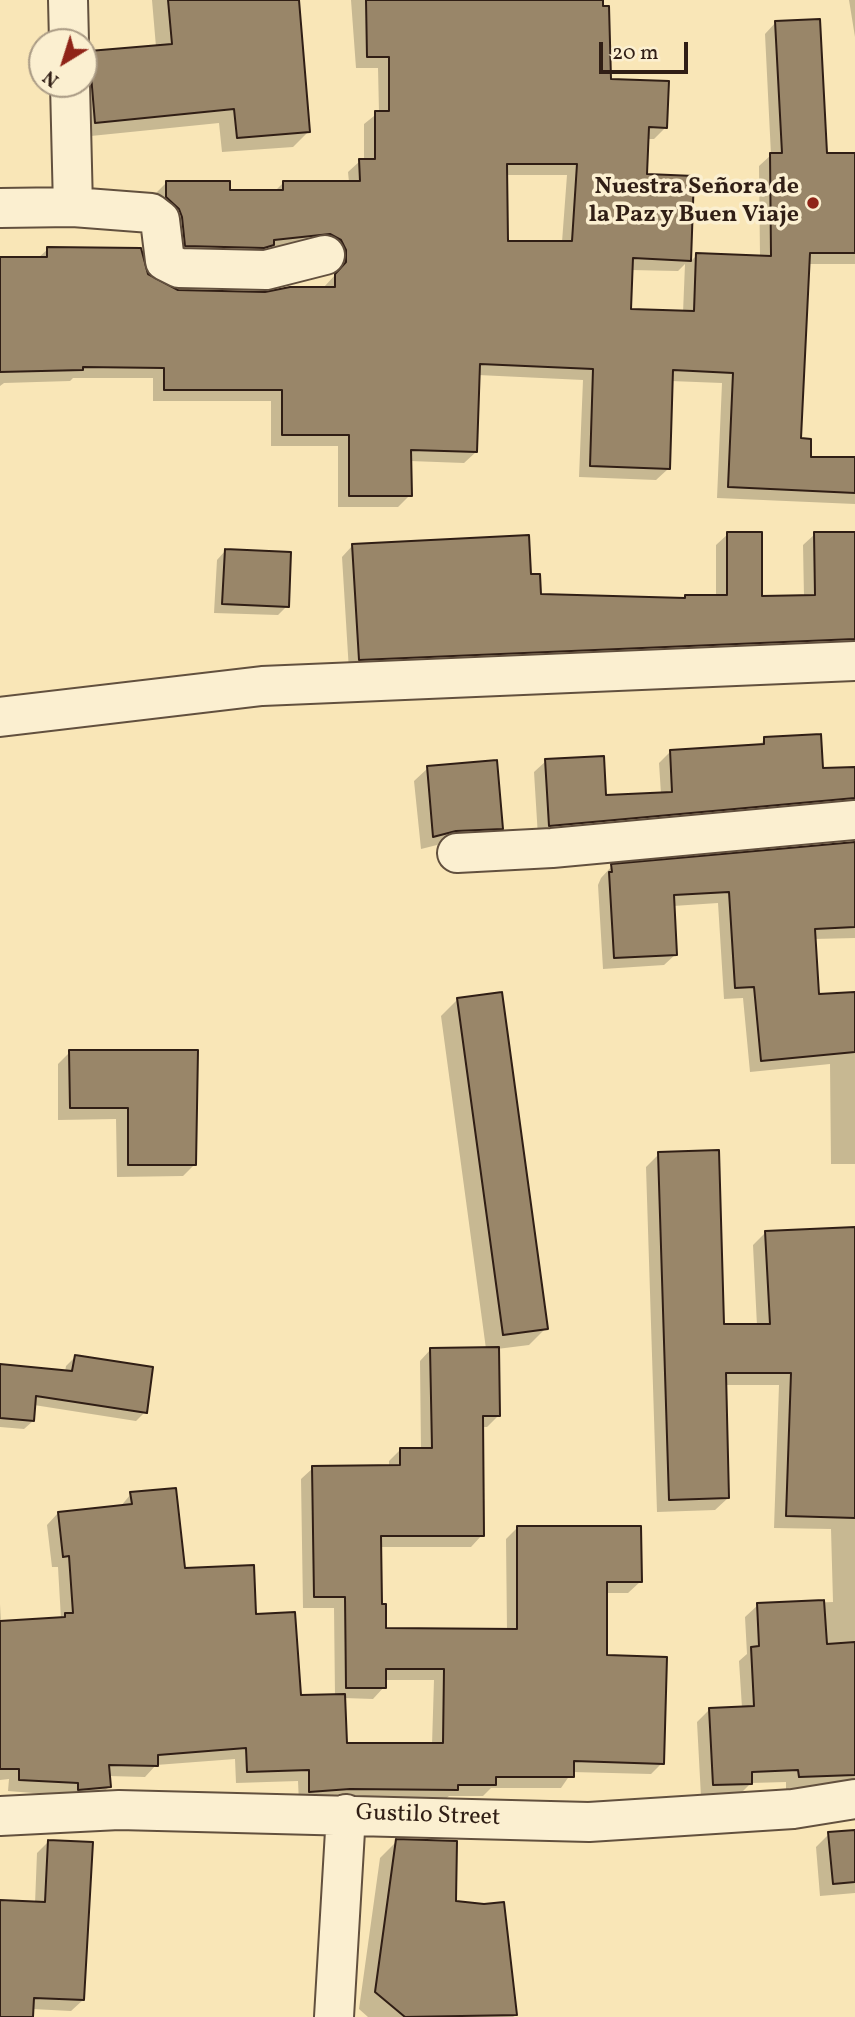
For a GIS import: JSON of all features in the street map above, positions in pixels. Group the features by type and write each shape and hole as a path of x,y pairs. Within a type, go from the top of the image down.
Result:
{"street":[{"path":"68,0 69,28"},
{"path":"70,98 73,207"},
{"path":"0,208 73,207 151,213 160,220 165,261 179,268 266,270 325,255"},
{"path":"0,717 262,686 855,661"},
{"path":"457,853 552,848 855,820"},
{"name":"Gustilo Street","path":"0,1816 119,1810 589,1822 793,1810 855,1799"},
{"path":"334,2017 346,1814"}],"building":[{"path":"168,0 299,0 310,132 237,138 234,109 95,123 93,98 98,98 98,50 172,44"},
{"path":"366,0 603,0 603,6 609,6 611,79 669,81 667,128 649,127 647,174 694,176 691,261 633,258 631,309 694,311 696,253 771,256 770,153 782,153 775,21 820,19 827,153 855,153 855,253 810,253 801,438 811,439 811,457 855,457 855,493 728,487 733,373 673,370 670,469 590,466 593,369 480,364 477,452 411,450 412,496 349,496 349,435 282,435 282,390 164,390 164,368 83,367 83,370 0,372 0,257 47,257 47,247 141,248 148,274 178,290 265,292 290,287 335,287 335,274 346,262 346,250 341,240 330,234 274,240 274,245 264,248 185,246 182,217 179,209 166,197 166,181 230,181 230,190 283,190 283,181 360,181 359,159 375,159 375,111 389,111 389,57 367,57","holes":["507,164 577,164 572,241 508,241"]},
{"path":"727,532 762,532 762,596 815,595 814,532 855,532 855,639 359,660 352,544 529,535 531,574 540,574 541,594 685,598 685,595 727,595"},
{"path":"225,549 291,552 289,607 222,604"},
{"path":"821,734 823,768 855,767 855,798 549,826 545,759 604,756 606,795 672,792 670,750 764,744 764,737"},
{"path":"497,760 503,829 456,831 433,837 427,766"},
{"path":"855,842 855,927 815,929 819,994 855,992 855,1052 761,1061 754,987 735,988 729,892 674,895 677,955 614,958 609,872 612,872 611,864"},
{"path":"502,992 548,1329 503,1335 457,998"},
{"path":"69,1050 198,1050 196,1165 128,1165 128,1108 70,1108"},
{"path":"719,1150 724,1324 770,1324 765,1231 855,1227 855,1518 786,1516 791,1373 726,1373 729,1498 669,1500 658,1152"},
{"path":"499,1347 500,1416 483,1416 484,1536 381,1536 382,1604 386,1604 386,1628 517,1629 517,1526 641,1526 642,1582 607,1582 607,1655 667,1657 664,1764 574,1761 574,1777 496,1777 496,1785 458,1785 458,1790 350,1789 309,1792 309,1770 247,1772 246,1748 158,1755 158,1766 109,1765 111,1787 78,1790 78,1783 19,1780 19,1769 0,1769 0,1621 65,1617 65,1613 73,1613 69,1556 63,1557 58,1512 132,1504 130,1492 176,1488 185,1568 254,1565 256,1614 295,1612 301,1695 345,1694 347,1743 443,1743 444,1669 386,1669 386,1688 346,1688 345,1597 314,1597 312,1466 400,1465 400,1448 432,1448 430,1348"},
{"path":"75,1355 153,1367 147,1413 36,1396 34,1421 0,1418 0,1364 72,1371"},
{"path":"824,1600 827,1644 855,1642 855,1775 799,1777 798,1770 752,1772 752,1784 713,1785 709,1708 754,1706 751,1647 759,1646 757,1603"},
{"path":"855,1830 855,1882 833,1884 828,1832"},
{"path":"396,1839 457,1841 456,1901 484,1904 504,1902 517,2015 405,2017 375,1992"},
{"path":"48,1840 93,1842 84,2000 34,1998 33,2017 0,2017 0,1900 45,1902"}],"place":[{"name":"Nuestra Señora de la Paz y Buen Viaje","path":"813,203"}]}
